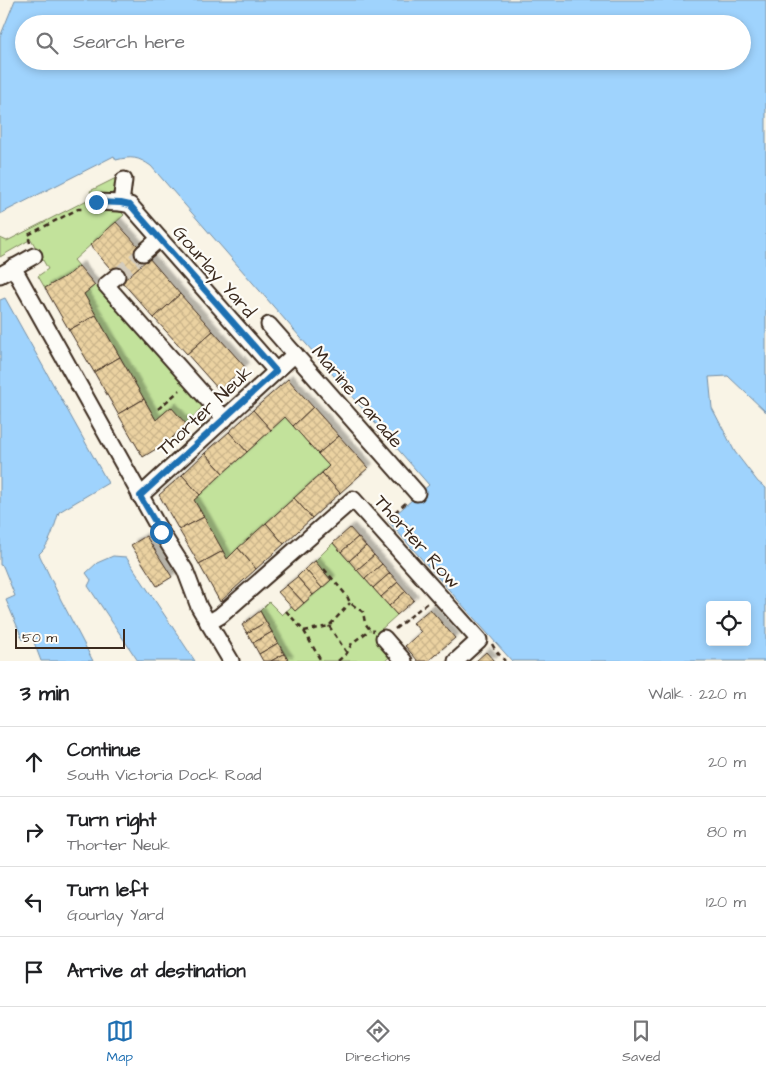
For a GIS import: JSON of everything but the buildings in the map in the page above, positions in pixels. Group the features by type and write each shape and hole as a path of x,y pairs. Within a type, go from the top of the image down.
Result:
{"street":[{"path":"96,202 121,203 124,180"},
{"name":"Gourlay Yard","path":"121,203 130,205 276,371"},
{"path":"143,253 159,239"},
{"path":"34,256 7,271 185,570 199,607 231,661"},
{"path":"117,276 106,285 225,419"},
{"name":"Marine Parade","path":"269,325 417,493"},
{"name":"Thorter Neuk","path":"140,496 295,354"},
{"name":"Thorter Row","path":"208,623 220,616 353,499 479,640 456,661"},
{"path":"381,635 404,661"}],"path":[{"path":"34,256 28,235 78,209 96,210 96,202"},
{"path":"158,409 181,388"},
{"path":"324,569 350,603 362,612 365,623 370,630 381,635 438,594"},
{"path":"304,631 329,626 350,603"},
{"path":"286,611 304,631 321,661"},
{"path":"329,626 348,653"},
{"path":"338,661 348,653 352,643 370,630"}],"green space":[{"path":"118,177 116,187 112,193 105,196 95,196 94,211 121,212 124,215 74,260 79,266 71,273 45,288 38,276 48,269 31,239 0,257 0,238 7,241 93,197 90,191"},
{"path":"95,285 203,406 186,424 171,407 156,420 84,294"},
{"path":"285,417 329,466 227,559 194,500"},
{"path":"333,543 397,615 377,633 394,653 385,661 289,661 260,611 269,602 282,615 291,607 295,611 331,580 315,561"}],"water":[{"path":"15,0 766,0 766,412 728,376 709,377 712,408 735,452 758,482 766,488 766,661 512,661 388,521 429,485 151,166 138,159 126,158 116,160 114,156 0,214 0,37"},
{"path":"5,298 108,483 59,512 49,540 39,554 93,661 41,661 32,637 23,640 6,600 15,596 3,566 0,565 0,300"},
{"path":"113,556 126,557 195,661 138,661 88,586 91,580 86,573 97,563"}],"tunnel":[{"path":"117,276 143,253"}],"route":[{"path":"96,202 130,205 276,371 140,496 161,532"}]}
